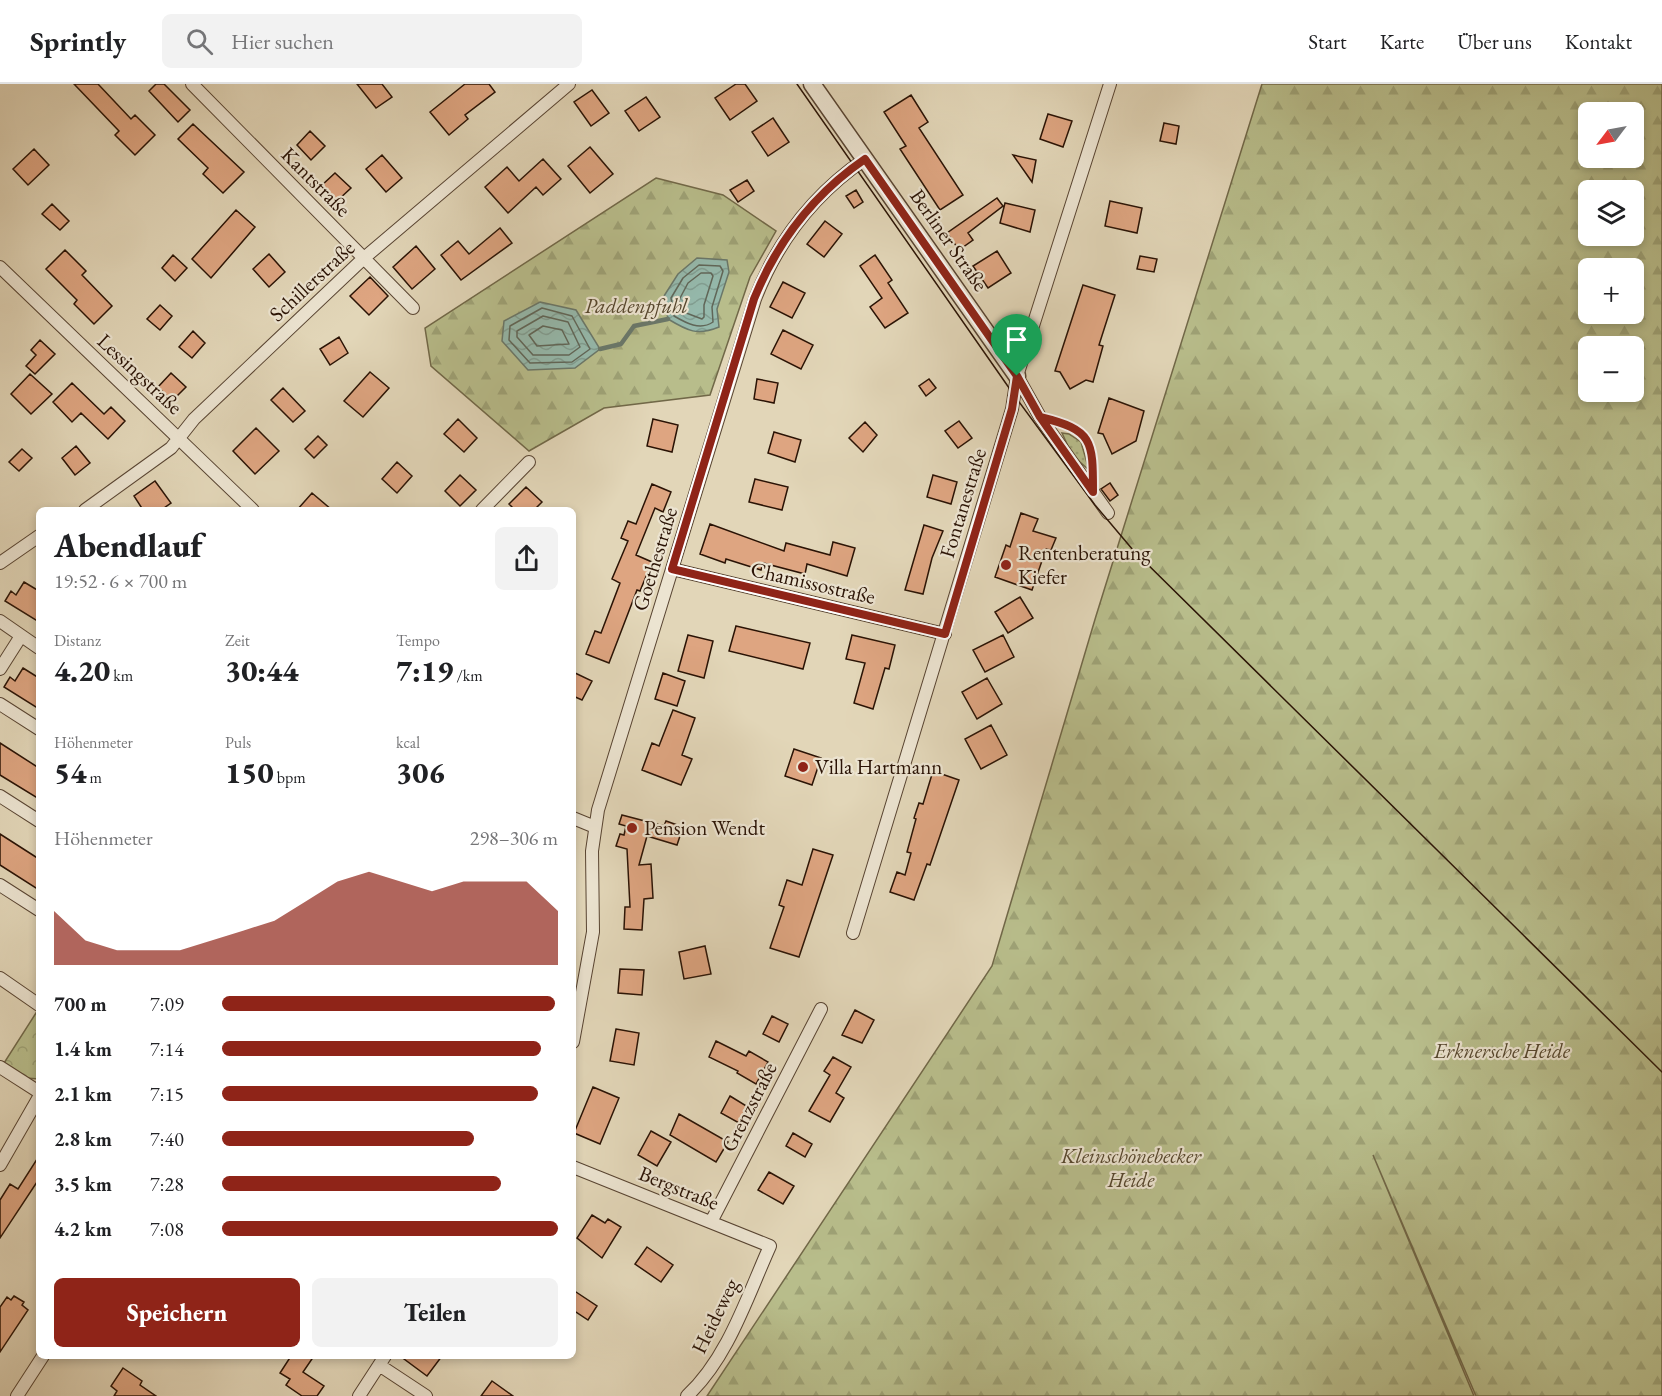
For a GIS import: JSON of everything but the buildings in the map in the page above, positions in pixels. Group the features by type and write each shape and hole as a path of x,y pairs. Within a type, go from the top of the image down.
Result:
{"street":[{"name":"Kantstraße","path":"192,84 413,308"},
{"name":"Schillerstraße","path":"89,507 171,448 178,436 364,258 569,84"},
{"name":"Berliner Straße","path":"812,84 1017,376 1040,417 1108,513"},
{"name":"Fontanestraße","path":"853,933 1012,409 1017,376 1110,84"},
{"name":"Goethestraße","path":"576,1028 593,932 592,851 595,827 754,299 770,262 801,219 836,182 865,159"},
{"name":"Lessingstraße","path":"0,267 250,507"},
{"path":"485,507 529,462"},
{"path":"0,563 36,538"},
{"name":"Chamissostraße","path":"672,569 945,634"},
{"path":"0,621 36,646"},
{"path":"0,669 21,636"},
{"path":"0,704 36,727"},
{"path":"0,796 36,819"},
{"path":"576,819 595,827"},
{"path":"0,885 36,908"},
{"path":"0,978 36,1003"},
{"name":"Grenzstraße","path":"711,1222 821,1009"},
{"path":"0,1067 36,1093"},
{"path":"1,1162 36,1100"},
{"name":"Bergstraße","path":"576,1168 770,1246"},
{"name":"Heideweg","path":"687,1396 706,1378 738,1318 770,1246"},
{"path":"17,1396 41,1359"},
{"path":"359,1396 382,1360 426,1396"}],"lane":[{"path":"1040,417 1072,425 1086,438 1093,456 1093,492"}],"green space":[{"path":"1262,84 1662,84 1662,1396 1476,1396 1373,1155 1474,1396 707,1396 992,966 1096,616"},
{"name":"Paddenpfuhl","path":"656,178 723,195 776,231 750,277 710,395 604,408 529,451 431,366 425,328"},
{"path":"1062,433 1069,434 1081,442 1089,470 1072,455"},
{"path":"36,1013 36,1079 26,1078 4,1063"}],"water":[{"path":"697,258 727,260 729,272 717,309 719,327 698,332 668,319 664,296 678,274"},
{"path":"540,302 576,310 600,349 575,368 528,370 502,341 504,321"}],"waterway":[{"path":"600,349 621,344 634,326 668,319"}],"tram line":[{"path":"797,84 1014,395 1095,505 1133,550 1662,1072"}],"place":[{"name":"Rentenberatung Kiefer","path":"1006,565"},
{"name":"Villa Hartmann","path":"803,767"},
{"name":"Pension Wendt","path":"632,828"}],"route":[{"path":"1017,376 865,159 836,182 801,219 777,249 770,262 754,299 672,569 945,634 1012,409 1017,376 1040,417 1072,425 1086,438 1093,456 1093,492 1040,417 1017,376"}],"park label":[{"name":"Erknersche Heide","path":"1502,1051"},
{"name":"Kleinschönebecker Heide","path":"1131,1168"}]}
